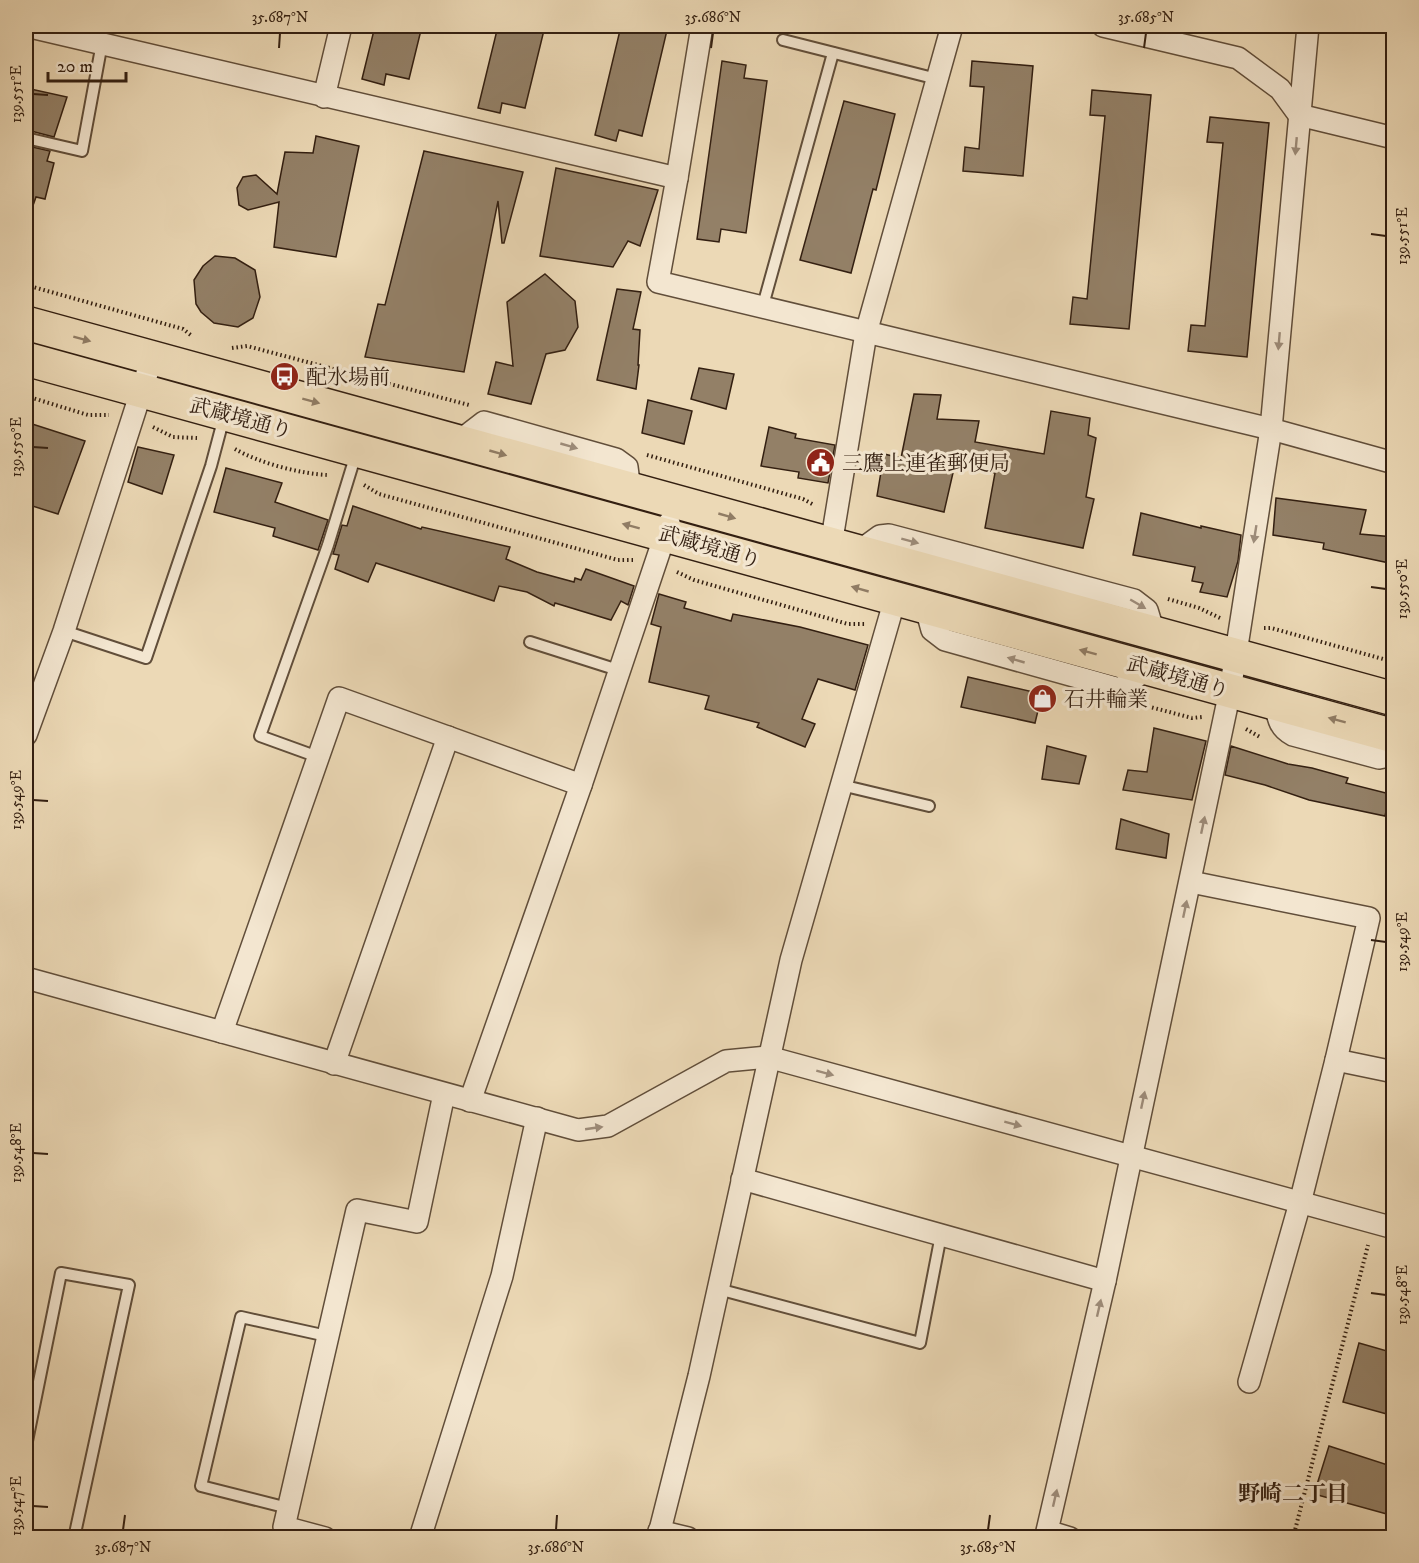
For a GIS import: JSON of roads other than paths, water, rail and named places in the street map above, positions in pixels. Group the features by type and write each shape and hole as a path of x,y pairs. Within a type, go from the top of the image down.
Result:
{"main road":[{"name":"武蔵境通り","path":"26,323 1394,699"},
{"name":"武蔵境通り","path":"26,359 143,406 220,432 320,440 358,465 665,534 1394,736"},
{"path":"255,386 245,390 242,395 244,400 286,414 320,440"}],"street":[{"path":"26,26 677,178"},
{"path":"324,97 341,26"},
{"path":"702,26 658,282 762,309 1271,429 1394,463"},
{"path":"845,548 866,333 952,26"},
{"path":"1103,26 1238,58 1280,89 1299,116 1394,138"},
{"path":"1070,1538 1047,1531 1106,1281 1230,691 1271,429 1308,26"},
{"path":"1280,89 1305,59"},
{"path":"26,735 143,406 152,358"},
{"path":"470,1101 677,503"},
{"path":"688,1538 659,1534 699,1377 791,960 895,599"},
{"path":"222,1032 339,698 581,784"},
{"path":"1275,703 1280,724 1293,735 1379,758 1394,755"},
{"path":"334,1064 448,737"},
{"path":"1191,882 1368,918 1336,1060 1300,1203 1249,1382"},
{"path":"26,978 578,1130 608,1126 726,1061 768,1057 1384,1226"},
{"path":"1336,1060 1394,1072"},
{"path":"325,1538 284,1527 357,1210 417,1222 444,1094"},
{"path":"420,1538 502,1276 537,1118"},
{"path":"742,1179 1106,1281"}],"lane":[{"path":"783,40 937,79"},
{"path":"26,138 82,151 102,43"},
{"path":"762,309 832,53"},
{"path":"64,631 146,658 211,466 220,432"},
{"path":"318,757 260,736 358,465"},
{"path":"530,642 618,670"},
{"path":"841,785 929,806"},
{"path":"718,1289 920,1343 941,1235"},
{"path":"26,1446 61,1273 129,1285 74,1538"},
{"path":"288,1508 201,1486 241,1317 327,1336"}],"place":[{"name":"配水場前","path":"285,377"},
{"name":"三鷹上連雀郵便局","path":"821,463"},
{"name":"石井輪業","path":"1043,699"}],"district":[{"name":"野崎二丁目","path":"1293,1493"}]}
